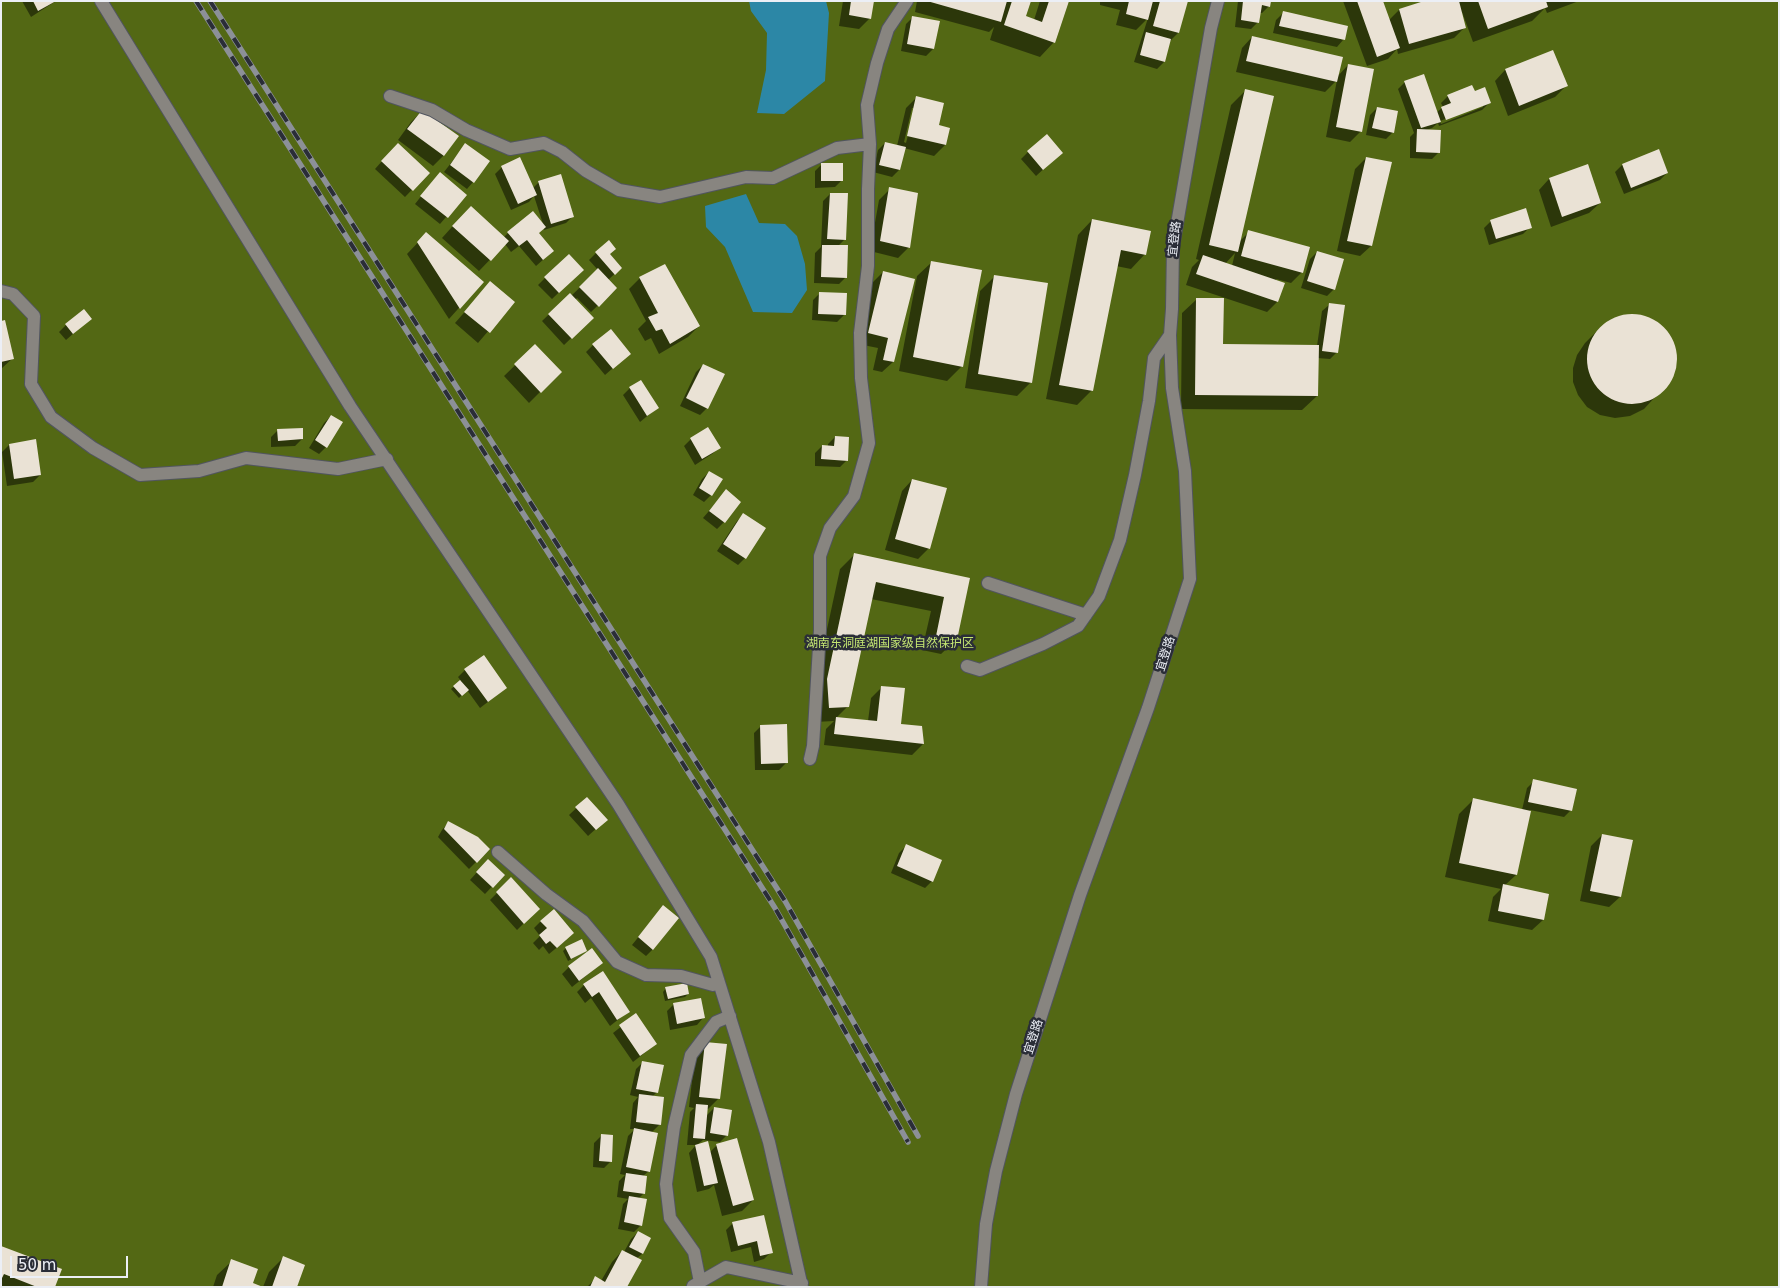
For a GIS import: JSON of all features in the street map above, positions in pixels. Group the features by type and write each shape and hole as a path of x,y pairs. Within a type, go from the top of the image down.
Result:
{"street":[{"path":"101,1 345,397 628,821 712,957 769,1142 802,1285 726,1267 696,1285 694,1252 670,1218 666,1184 674,1128 691,1056 716,1022 730,1016"},
{"path":"810,759 813,746 820,630 820,556 830,528 854,496 869,442 861,378 860,333 868,266 870,144 867,105 888,29 907,1"},
{"name":"宜登路","path":"981,1287 986,1224 996,1171 1016,1094 1080,895 1148,708 1190,579 1185,470 1172,388 1170,335 1173,247 1211,28 1218,1"},
{"path":"390,96 432,110 466,130 510,149 544,143 562,152 586,171 619,190 660,197 746,176 773,178 837,148 870,144"},
{"path":"1,291 13,294 34,316 31,384 51,417 93,448 140,475 199,471 246,458 338,468 387,460"},
{"path":"967,666 980,670 1043,644 1078,626 1099,596 1120,540 1136,475 1149,401 1154,358 1170,335"},
{"path":"988,584 1086,615"},
{"path":"498,852 546,894 583,921 617,962 646,975 681,976 713,985"}],"green space":[{"name":"湖南东洞庭湖国家级自然保护区","path":"1,1 1779,1 1779,1287 1,1287"}],"water":[{"path":"749,1 826,1 829,13 825,81 784,114 757,113 766,70 767,33 751,11"},
{"path":"746,194 759,223 785,224 797,236 805,264 807,290 792,313 753,312 725,247 706,227 705,206"}],"building":[{"path":"33,1 56,1 38,11"},
{"path":"851,1 874,1 871,19 849,15"},
{"path":"927,1 1007,1 1001,22"},
{"path":"1012,1 1031,1 1026,16 1042,22 1049,1 1069,1 1055,43 1004,25"},
{"path":"1129,1 1153,1 1148,20 1126,14"},
{"path":"1160,1 1188,1 1179,33 1153,26"},
{"path":"1243,1 1271,1 1270,7 1262,5 1259,23 1241,20"},
{"path":"1357,1 1383,1 1400,48 1377,57"},
{"path":"1424,1 1459,1 1466,28 1409,44 1399,9"},
{"path":"1478,1 1546,1 1548,7 1488,29"},
{"path":"1283,11 1348,26 1345,40 1279,26"},
{"path":"912,16 940,21 934,49 907,44"},
{"path":"1146,32 1171,39 1165,62 1140,55"},
{"path":"1252,36 1343,57 1337,82 1246,61"},
{"path":"1553,50 1568,86 1519,106 1505,69"},
{"path":"1348,64 1374,69 1362,132 1336,127"},
{"path":"1424,74 1441,122 1421,128 1404,81"},
{"path":"1472,85 1475,91 1485,87 1491,103 1446,120 1441,107 1451,103 1447,95"},
{"path":"1245,89 1274,96 1238,252 1209,245"},
{"path":"916,96 944,103 939,125 950,128 946,145 907,136"},
{"path":"1377,107 1398,111 1394,133 1372,128"},
{"path":"422,110 459,136 444,156 407,129"},
{"path":"1417,129 1441,130 1440,153 1416,152"},
{"path":"1047,134 1063,153 1043,170 1027,151"},
{"path":"885,142 906,147 900,170 879,165"},
{"path":"398,143 430,173 413,191 381,161"},
{"path":"465,143 490,161 474,183 450,165"},
{"path":"1659,149 1668,173 1631,188 1622,164"},
{"path":"520,157 537,195 518,204 501,166"},
{"path":"1366,157 1392,162 1372,246 1347,241"},
{"path":"821,163 843,163 843,181 821,181"},
{"path":"1588,164 1601,203 1562,217 1549,178"},
{"path":"440,172 467,195 448,218 420,196"},
{"path":"561,174 574,217 551,224 538,181"},
{"path":"889,187 918,193 910,248 880,241"},
{"path":"830,193 848,193 846,240 827,239"},
{"path":"471,206 509,241 491,261 452,226"},
{"path":"1526,208 1532,228 1496,239 1490,220"},
{"path":"533,211 546,227 539,233 554,251 543,260 527,240 519,246 507,232"},
{"path":"1092,219 1151,231 1146,255 1121,250 1093,391 1059,385"},
{"path":"1248,230 1310,247 1303,273 1241,256"},
{"path":"426,232 484,282 460,309 417,242"},
{"path":"609,240 616,249 610,254 622,268 615,275 595,252"},
{"path":"822,245 848,245 847,278 821,277"},
{"path":"1317,251 1344,259 1335,290 1307,281"},
{"path":"569,254 584,270 559,293 544,277"},
{"path":"1203,255 1285,283 1278,302 1196,274"},
{"path":"931,261 982,270 963,367 913,357"},
{"path":"665,264 700,326 670,344 662,329 656,331 648,317 658,313 639,277"},
{"path":"598,268 617,288 599,307 579,287"},
{"path":"883,271 915,279 894,362 883,360 888,338 868,333"},
{"path":"994,275 1048,283 1032,383 978,374"},
{"path":"490,281 515,302 490,333 464,312"},
{"path":"819,292 847,293 846,315 818,314"},
{"path":"570,293 594,318 572,339 548,314"},
{"path":"1196,298 1224,298 1223,344 1319,345 1318,396 1195,395"},
{"path":"1329,303 1345,305 1338,353 1322,351"},
{"path":"84,309 92,319 73,334 65,324"},
{"path":"1632,314 1649,318 1664,327 1673,342 1677,359 1673,376 1664,391 1649,400 1632,404 1615,400 1600,391 1591,376 1587,359 1591,342 1600,327 1615,318"},
{"path":"5,320 14,359 1,362 1,321"},
{"path":"611,329 631,354 613,369 592,344"},
{"path":"535,344 562,372 541,393 514,364"},
{"path":"703,364 725,374 708,409 686,398"},
{"path":"641,380 659,408 647,416 629,387"},
{"path":"331,415 343,422 327,448 315,440"},
{"path":"708,427 721,448 702,459 690,438"},
{"path":"303,428 303,439 278,441 277,429"},
{"path":"835,436 849,437 848,461 821,459 822,445 834,446"},
{"path":"36,439 41,475 14,479 9,444"},
{"path":"709,471 723,479 712,496 699,488"},
{"path":"912,479 947,488 930,549 895,539"},
{"path":"726,489 741,502 725,523 709,511"},
{"path":"743,513 766,528 746,559 723,544"},
{"path":"854,553 970,578 957,640 936,636 944,597 876,582 849,707 829,708 827,679"},
{"path":"484,655 507,688 488,702 464,669"},
{"path":"460,680 469,690 462,696 453,686"},
{"path":"881,686 905,688 901,724 922,726 924,744 834,734 836,717 877,721"},
{"path":"787,724 788,763 761,764 760,725"},
{"path":"1533,779 1577,789 1572,811 1528,802"},
{"path":"587,797 608,820 596,830 575,807"},
{"path":"1473,798 1531,811 1517,875 1459,863"},
{"path":"448,821 478,837 490,849 477,863 444,829"},
{"path":"1602,834 1633,840 1621,897 1590,891"},
{"path":"906,844 942,860 933,882 897,866"},
{"path":"488,859 505,875 493,888 476,872"},
{"path":"511,877 540,909 524,924 496,892"},
{"path":"1503,884 1549,894 1544,920 1498,911"},
{"path":"663,905 679,918 653,950 638,937"},
{"path":"554,909 574,933 557,948 550,941 546,944 539,935 547,928 540,921"},
{"path":"582,939 587,951 571,959 565,947"},
{"path":"592,948 603,963 579,981 568,966"},
{"path":"603,971 630,1012 617,1020 599,992 592,997 583,984"},
{"path":"687,983 689,994 668,999 665,987"},
{"path":"701,998 705,1018 677,1024 673,1003"},
{"path":"636,1013 657,1044 640,1056 619,1025"},
{"path":"705,1042 727,1044 720,1099 699,1097"},
{"path":"642,1061 664,1065 658,1093 636,1089"},
{"path":"639,1094 664,1097 661,1125 636,1122"},
{"path":"696,1104 708,1105 705,1139 693,1138"},
{"path":"714,1107 732,1110 728,1136 710,1133"},
{"path":"634,1128 658,1133 650,1172 626,1167"},
{"path":"601,1134 613,1135 612,1162 599,1161"},
{"path":"737,1138 754,1200 733,1206 716,1144"},
{"path":"708,1141 718,1183 704,1186 695,1145"},
{"path":"626,1173 647,1176 645,1194 623,1191"},
{"path":"629,1196 647,1199 642,1226 624,1222"},
{"path":"764,1215 773,1253 760,1256 757,1241 738,1246 732,1222"},
{"path":"638,1231 651,1238 643,1254 629,1247"},
{"path":"1,1246 62,1269 55,1287 37,1287 4,1274 1,1280"},
{"path":"622,1250 642,1260 627,1287 590,1287 595,1276 605,1282"},
{"path":"283,1256 305,1265 297,1287 272,1287"},
{"path":"231,1259 258,1269 253,1283 263,1287 222,1287"}],"railway":[{"path":"196,1 775,908 908,1142"},
{"path":"210,1 785,901 918,1136"}]}
